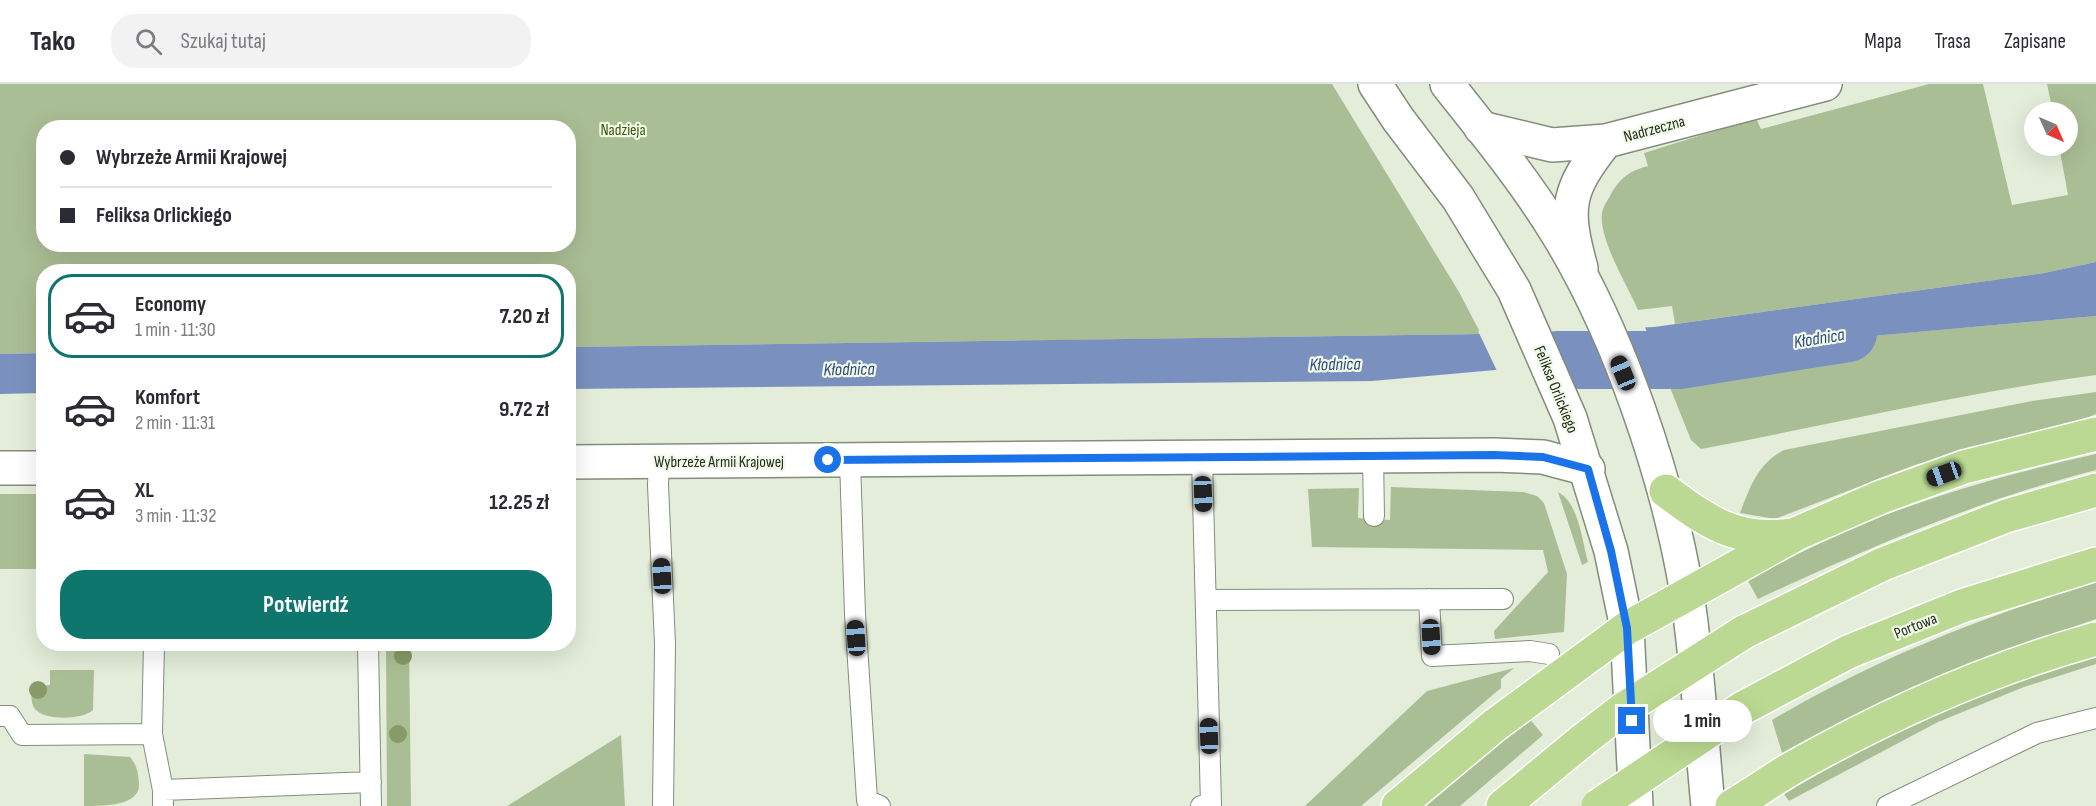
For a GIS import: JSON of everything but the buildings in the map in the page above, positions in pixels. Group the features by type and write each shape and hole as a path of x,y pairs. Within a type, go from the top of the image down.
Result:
{"main road":[{"path":"1398,806 1495,725 1627,628 1798,533 1881,497 1964,467 2096,434"},
{"path":"1503,806 1622,710 1744,632 1883,564 2006,516 2096,490"},
{"path":"1666,491 1704,520 1750,537 1798,533"},
{"name":"Portowa","path":"1598,806 1743,708 1848,652 1942,614 2096,564"},
{"path":"1732,806 1793,768 1877,725 2042,654 2096,639"}],"street":[{"name":"Feliksa Orlickiego","path":"1376,84 1458,198 1514,290 1570,418 1588,469 1611,551 1627,628 1636,806"},
{"path":"1447,84 1557,233 1587,287"},
{"name":"Nadrzeczna","path":"1481,128 1552,145 1606,141 1826,84"},
{"path":"1606,141 1581,172 1570,210 1572,235 1587,287 1640,415 1666,491 1687,595 1708,806"},
{"name":"Wybrzeże Armii Krajowej","path":"576,462 1373,456 1543,457 1588,469"},
{"path":"0,468 36,468"}],"lane":[{"path":"1373,456 1374,516"},
{"path":"1202,458 1211,805 1202,806"},
{"path":"850,460 855,614 867,800 880,806"},
{"path":"659,461 665,644 663,806"},
{"path":"1429,599 1432,656 1530,651 1550,654"},
{"path":"1206,600 1503,599"},
{"path":"154,651 152,734 163,798 371,782"},
{"path":"368,651 371,806"},
{"path":"0,716 10,716 22,735 152,734"},
{"path":"1887,806 2037,733 2096,718"}],"green space":[{"name":"Nadzieja","path":"0,84 1332,84 1459,292 1481,334 576,347 576,264 36,264 36,353 0,354"},
{"path":"1929,84 1983,84 2012,205 2068,195 2061,156 2078,156 2078,102 2051,102 2047,84 2096,84 2096,262 2044,273 1675,324 1672,306 1638,310 1614,260 1604,232 1603,209 1612,192 1623,178 1648,166 1644,153 1756,118 1761,129"},
{"path":"2096,316 2096,375 1947,400 1701,449 1691,440 1657,355"},
{"path":"2096,392 2096,414 2089,417 1915,465 1775,519 1740,513 1751,485 1761,469 1775,455 1784,450 2032,401"},
{"path":"2096,454 2096,470 2009,496 1924,527 1758,599 1747,579 1846,531 1906,507 1987,481"},
{"path":"1391,487 1523,492 1537,496 1544,503 1567,574 1564,632 1495,639 1494,631 1548,572 1543,550 1312,547 1308,489 1359,488 1358,518 1390,520"},
{"path":"1558,492 1571,505 1579,523 1588,562 1582,565"},
{"path":"0,494 36,494 36,569 0,569"},
{"path":"2096,582 2096,619 1970,664 1783,756 1772,720 1811,698 1930,641 2053,595"},
{"path":"386,651 409,651 411,806 387,806"},
{"path":"2096,653 2096,664 2024,687 1938,722 1789,801 1784,794 1859,752 1936,715 2015,682"},
{"path":"1514,668 1501,679 1501,688 1361,806 1305,806 1427,691"},
{"path":"50,670 94,670 93,710 81,716 64,718 47,716 35,709 31,686 50,685"},
{"path":"1528,717 1543,735 1460,806 1419,806"},
{"path":"621,735 625,806 507,806"},
{"path":"84,754 130,757 138,772 138,791 128,800 120,803 84,806"}],"water":[{"path":"2096,262 2096,316 1372,381 576,389 576,347 1481,334 1654,327 2044,273"},
{"path":"36,353 36,393 0,394 0,354"}],"pier":[{"path":"1644,325 1658,358 1498,373 1478,331"}],"waterway":[{"name":"Kłodnica","path":"1557,360 1679,360 1848,333"}],"route":[{"path":"828,460 1494,455 1543,457 1588,469 1611,551 1627,628 1632,721"}]}
